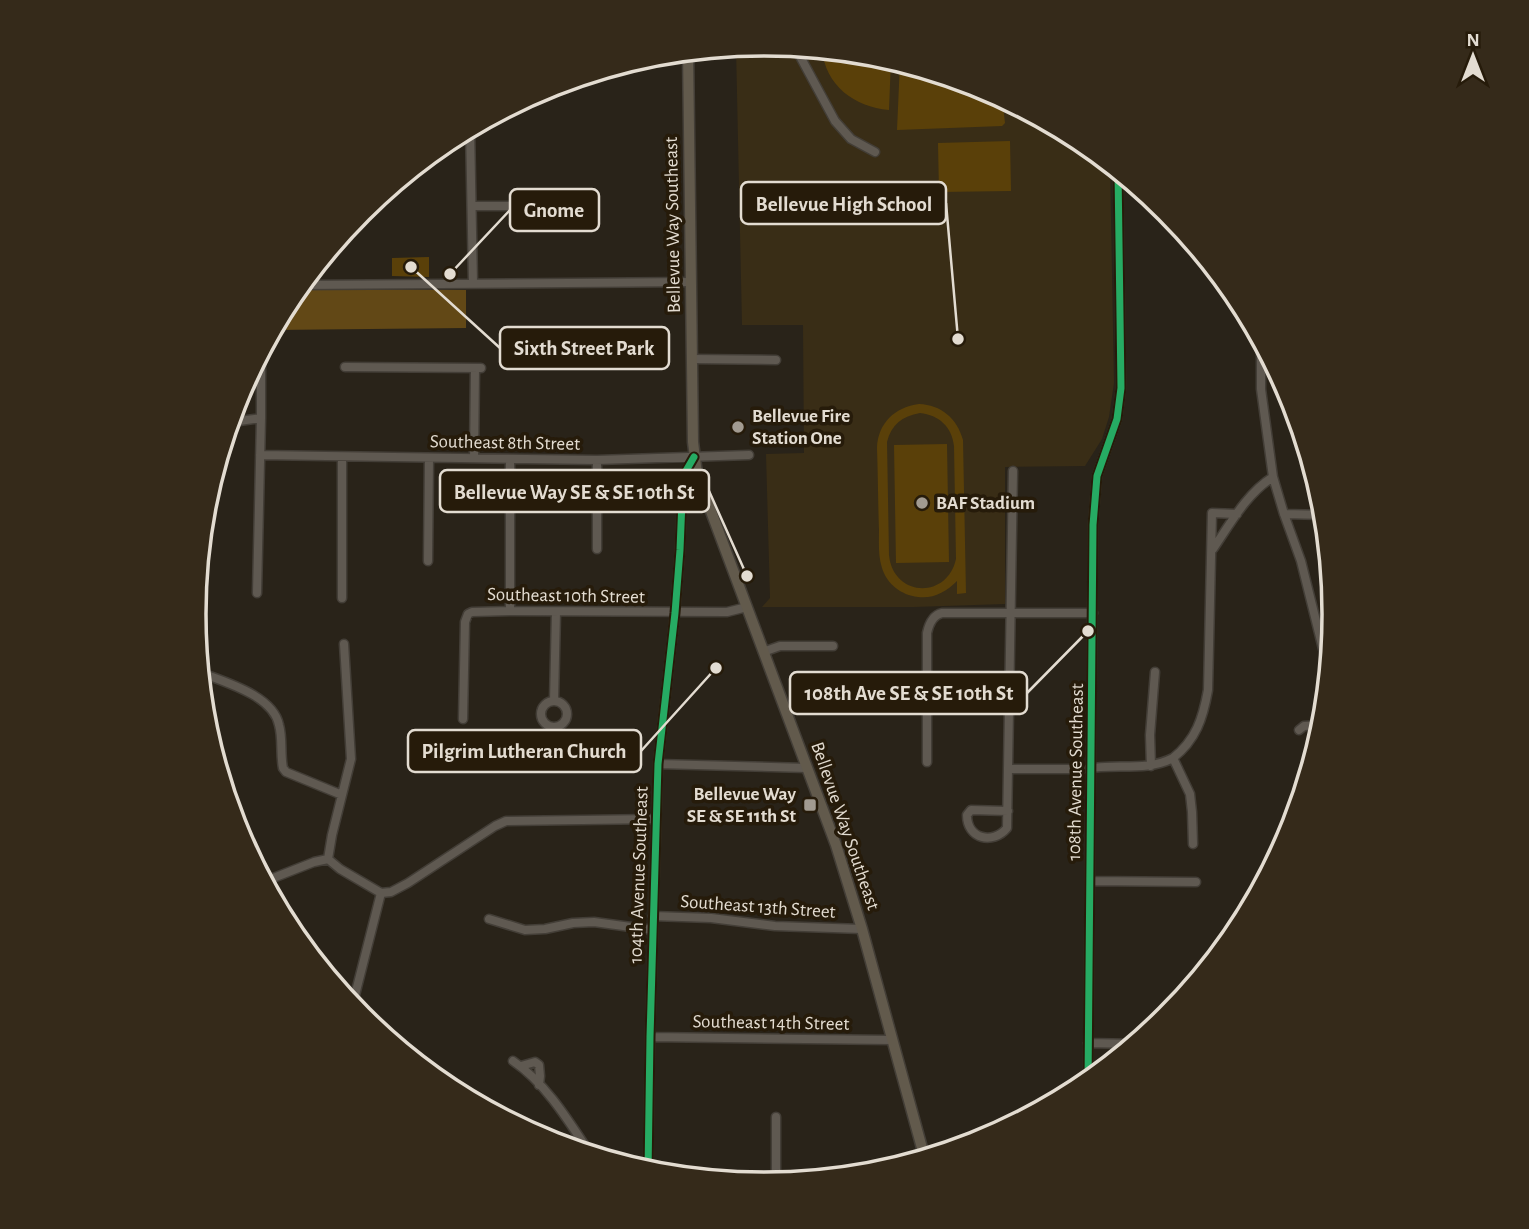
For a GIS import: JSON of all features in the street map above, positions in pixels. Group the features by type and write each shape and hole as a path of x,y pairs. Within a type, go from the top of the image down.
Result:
{"main road":[{"name":"Bellevue Way Southeast","path":"688,62 694,457 697,474 836,845 862,929 922,1150"}],"street":[{"path":"800,57 835,121 851,139 875,152"},
{"path":"470,140 472,284"},
{"name":"108th Avenue Southeast","path":"1088,1070 1095,487 1117,419 1121,388 1118,183"},
{"path":"472,206 579,206"},
{"path":"314,285 691,282"},
{"path":"692,359 776,360"},
{"path":"1261,359 1261,389 1273,477 1301,561 1322,645"},
{"path":"345,367 478,368 474,458"},
{"path":"257,593 261,374"},
{"path":"241,421 261,418"},
{"name":"Southeast 8th Street","path":"261,455 597,460 749,455"},
{"path":"342,457 342,598"},
{"name":"104th Avenue Southeast","path":"648,1160 658,764 675,612 683,475 694,457"},
{"path":"428,561 429,458"},
{"path":"510,459 510,611"},
{"path":"597,460 597,549"},
{"path":"1008,811 971,810 967,815 969,827 972,832 984,837 999,836 1007,828 1008,811 1013,471"},
{"path":"1212,551 1259,487 1273,477"},
{"path":"1008,769 1151,766 1173,758 1190,743 1209,690 1212,513 1237,514"},
{"path":"1284,514 1313,515"},
{"name":"Southeast 10th Street","path":"463,719 465,622 468,614 476,611 727,612 747,607"},
{"path":"554,701 556,612"},
{"path":"927,762 928,633 933,618 942,613 1093,613"},
{"path":"328,859 350,767 344,644"},
{"path":"763,652 780,646 833,646"},
{"path":"1151,766 1155,672"},
{"path":"210,676 248,692 268,705 279,721 283,768 286,772 342,795"},
{"path":"1299,730 1304,726 1311,726"},
{"path":"1173,758 1190,794 1194,844"},
{"path":"658,764 807,768"},
{"path":"328,859 340,869 381,892 391,892 506,821 656,819"},
{"path":"273,878 328,859"},
{"path":"1091,881 1196,882"},
{"path":"355,994 381,892"},
{"name":"Southeast 13th Street","path":"653,916 711,918 775,926 862,929"},
{"path":"489,919 526,930 594,922 653,930"},
{"name":"Southeast 14th Street","path":"650,1037 891,1041"},
{"path":"1088,1042 1122,1043"},
{"path":"539,1085 541,1076 536,1062 517,1064 553,1099 582,1142"},
{"path":"776,1117 776,1173"}],"shaded area":[{"path":"736,57 801,57 837,61 909,75 944,86 1012,114 1044,131 1110,176 1114,383 1109,417 1102,439 1085,466 1005,467 1005,604 762,607 770,598 766,454 804,453 803,325 742,325"},
{"path":"824,60 837,61 891,71 889,110 853,99 835,83"},
{"path":"900,73 944,86 1004,110 1005,123 1002,126 897,130"},
{"path":"1010,141 1011,191 939,192 938,143"},
{"path":"429,257 429,277 392,276 392,258"},
{"path":"311,289 466,290 466,328 284,330"},
{"path":"927,405 941,410 957,425 963,440 966,593 957,594 957,581 934,596 912,596 891,584 882,568 879,549 878,439 889,418 910,406","holes":["920,413 939,419 953,439 956,559 951,572 942,582 921,588 910,586 900,579 893,569 889,555 887,442 894,426 908,416"]},
{"path":"947,444 949,562 896,563 894,445"}],"cycle path":[{"path":"1088,1069 1093,525 1097,476 1117,419 1121,388 1118,183"},
{"path":"648,1160 658,764 675,613 683,476 694,457"}],"place":[{"name":"Sixth Street Park","path":"411,267"},
{"name":"Gnome","path":"450,274"},
{"name":"Bellevue High School","path":"958,339"},
{"name":"Bellevue Fire Station One","path":"738,427"},
{"name":"BAF Stadium","path":"922,503"},
{"name":"Bellevue Way SE & SE 10th St","path":"747,576"},
{"name":"108th Ave SE & SE 10th St","path":"1088,631"},
{"name":"Pilgrim Lutheran Church","path":"716,668"},
{"name":"Bellevue Way SE & SE 11th St","path":"810,805"}]}
